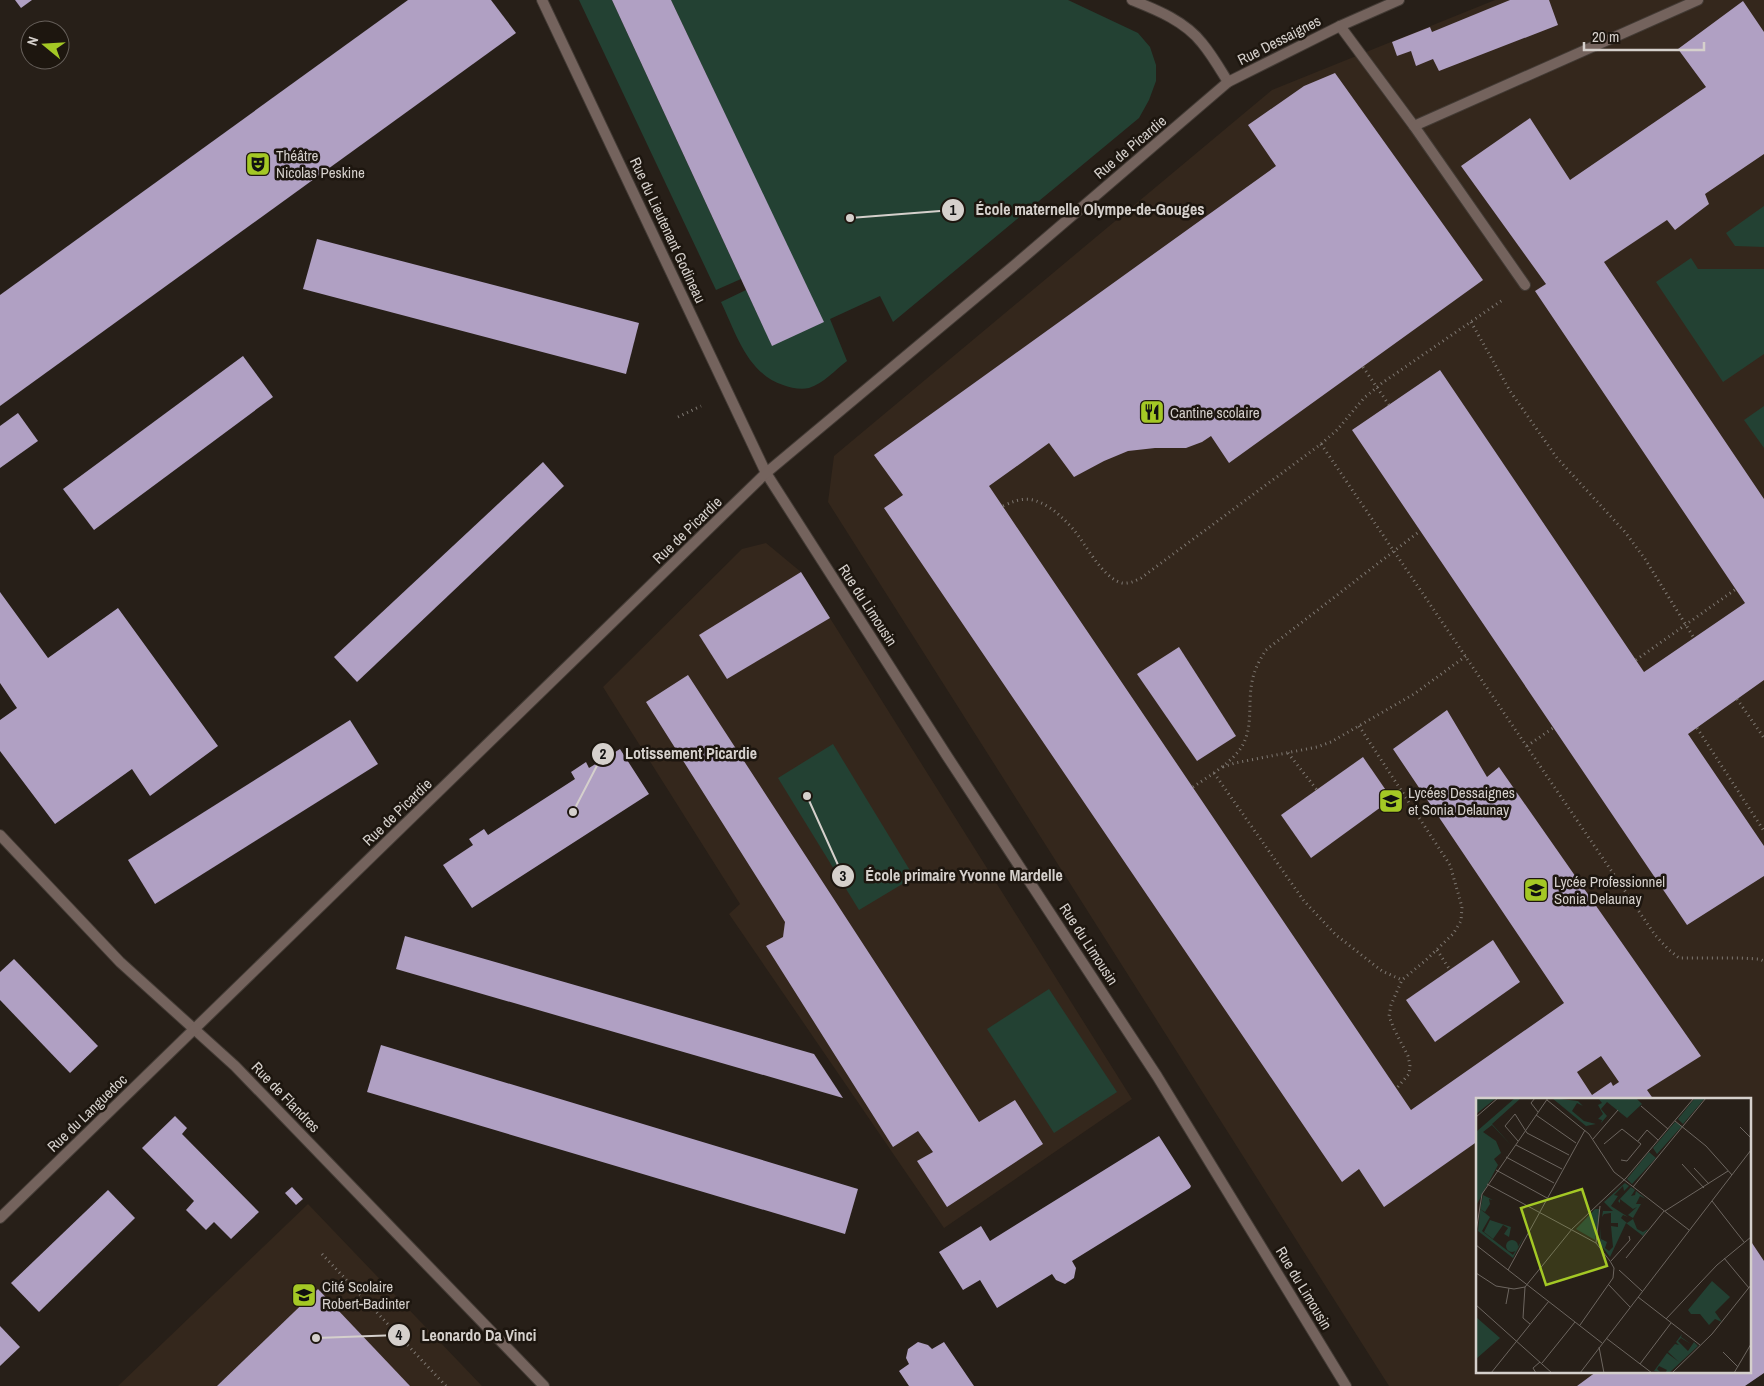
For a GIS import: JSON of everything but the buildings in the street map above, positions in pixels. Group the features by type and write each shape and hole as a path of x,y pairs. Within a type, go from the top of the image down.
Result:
{"street":[{"name":"Rue du Lieutenant Godineau","path":"542,0 766,473"},
{"path":"1132,0 1157,10 1185,26 1202,41 1228,82"},
{"name":"Rue Dessaignes","path":"1228,82 1340,26 1399,0"},
{"path":"1414,126 1698,0"},
{"path":"1340,26 1414,126 1525,285"},
{"name":"Rue de Picardie","path":"194,1029 766,473 1017,264 1228,82"},
{"name":"Rue du Limousin","path":"766,473 1157,1076 1346,1386"},
{"name":"Rue de Flandres","path":"0,835 120,962 235,1066 544,1386"},
{"name":"Rue du Languedoc","path":"0,1218 194,1029"}],"path":[{"path":"1004,506 1019,499 1041,502 1063,517 1106,573 1123,583 1141,578 1321,444 1337,430 1364,398 1377,387 1525,285"},
{"path":"1471,322 1510,391 1558,458 1625,532 1645,559 1694,638"},
{"path":"1363,367 1389,405"},
{"path":"678,417 701,406"},
{"path":"1321,444 1656,935 1668,949 1680,958 1740,958 1764,961"},
{"path":"1193,787 1214,773 1238,752 1246,739 1249,728 1252,682 1260,659 1266,650 1420,531"},
{"path":"1636,660 1736,589"},
{"path":"1220,768 1235,763 1317,747 1331,742 1414,694 1466,656"},
{"path":"1737,699 1764,738"},
{"path":"1359,726 1450,865 1462,907 1461,921 1453,934 1402,980 1391,1005 1389,1016 1408,1056 1410,1065 1409,1074 1396,1089"},
{"path":"1527,746 1554,728"},
{"path":"1697,728 1764,830"},
{"path":"1288,753 1317,790"},
{"path":"1214,773 1304,902 1336,935 1382,971 1402,980"},
{"path":"1437,950 1450,970"},
{"path":"322,1254 446,1386"}],"shaded area":[{"name":"Lycées Dessaignes et Sonia Delaunay","path":"1495,0 1764,0 1764,1373 1744,1386 1389,1386 828,502 834,456 1272,90"},
{"path":"766,543 801,572 1132,1099 944,1228 729,914 740,904 603,687 742,549"},
{"name":"Cité Scolaire Robert-Badinter","path":"308,1204 482,1386 118,1386"}],"green space":[{"path":"579,0 612,0 741,279 716,290"},
{"path":"671,0 1068,0 1138,33 1150,47 1156,65 1156,81 1149,100 1139,118 893,322 880,296 830,319 847,361 814,386 806,389 796,388 783,385 771,379 752,362 744,351 721,302 746,290 772,345 823,322"},
{"path":"1764,206 1764,247 1735,246 1726,233"},
{"path":"1691,258 1698,269 1764,269 1764,354 1723,382 1656,282"},
{"path":"1764,406 1764,448 1744,420"},
{"path":"833,744 914,877 859,910 778,778"},
{"path":"1049,989 1117,1092 1054,1133 987,1029"}],"place":[{"name":"Théâtre Nicolas Peskine","path":"258,164"},
{"name":"École maternelle Olympe-de-Gouges","path":"850,218"},
{"name":"Cantine scolaire","path":"1152,412"},
{"name":"École primaire Yvonne Mardelle","path":"807,796"},
{"name":"Lycées Dessaignes et Sonia Delaunay","path":"1391,801"},
{"name":"Lotissement Picardie","path":"573,812"},
{"name":"Lycée Professionnel Sonia Delaunay","path":"1536,890"},
{"name":"Cité Scolaire Robert-Badinter","path":"304,1295"},
{"name":"Leonardo Da Vinci","path":"316,1338"}]}
